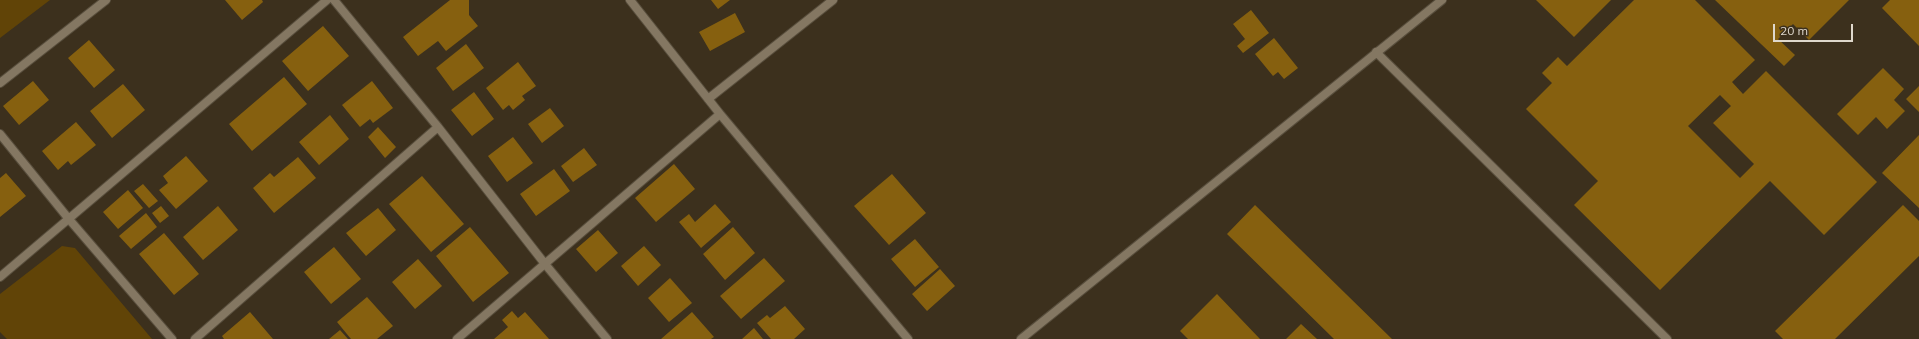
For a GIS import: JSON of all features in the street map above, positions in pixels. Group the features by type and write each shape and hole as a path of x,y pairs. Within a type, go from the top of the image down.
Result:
{"street":[{"path":"0,83 106,0"},
{"path":"0,277 327,0"},
{"path":"334,0 438,127 545,264 607,339"},
{"path":"630,0 720,114 908,339"},
{"path":"708,99 833,0"},
{"path":"1021,339 1442,0"},
{"path":"1376,52 1668,339"},
{"path":"457,339 720,114"},
{"path":"195,339 438,127"},
{"path":"0,134 68,218 172,339"}],"shaded area":[{"path":"0,0 50,0 0,38"},
{"path":"62,246 75,248 152,339 7,339 0,332 0,294"}],"building":[{"path":"225,0 262,0 263,2 242,20"},
{"path":"450,0 469,0 469,15 478,26 446,51 438,41 418,56 403,37"},
{"path":"711,0 730,0 718,9"},
{"path":"1536,0 1611,0 1574,37"},
{"path":"1634,0 1695,0 1755,60 1732,82 1743,94 1766,71 1877,182 1824,235 1770,181 1660,290 1574,205 1598,181 1526,109 1552,83 1542,73 1558,57 1567,66","holes":["1720,95 1731,106 1713,123 1754,164 1740,178 1688,126"]},
{"path":"1715,0 1849,0 1809,40 1793,24 1778,39 1795,55 1784,66"},
{"path":"1890,0 1919,0 1919,46 1882,8"},
{"path":"1251,10 1269,33 1243,53 1237,46 1245,39 1233,24"},
{"path":"735,13 745,32 710,51 699,32"},
{"path":"323,26 349,56 308,91 282,61"},
{"path":"1274,38 1298,68 1284,79 1278,72 1273,76 1255,54"},
{"path":"89,40 115,70 94,88 68,58"},
{"path":"466,44 484,68 453,91 436,68"},
{"path":"518,62 536,86 522,96 525,100 513,110 509,105 503,110 486,88"},
{"path":"1883,68 1904,89 1894,100 1905,111 1887,129 1876,117 1858,135 1837,114"},
{"path":"284,77 307,104 252,151 229,124"},
{"path":"33,81 49,100 19,125 3,106"},
{"path":"372,81 393,108 373,123 370,119 360,127 342,105"},
{"path":"123,84 145,110 112,138 90,111"},
{"path":"1919,86 1919,112 1906,99"},
{"path":"474,92 494,119 472,136 451,110"},
{"path":"550,108 564,126 542,143 528,124"},
{"path":"330,115 349,139 319,165 299,142"},
{"path":"76,122 96,145 71,165 68,161 58,170 42,151"},
{"path":"378,127 396,147 385,158 368,137"},
{"path":"1919,135 1919,208 1882,173"},
{"path":"513,137 533,163 507,182 488,156"},
{"path":"584,148 597,165 573,182 561,166"},
{"path":"186,156 208,181 176,209 159,190 168,183 163,176"},
{"path":"298,157 316,178 274,213 253,188 270,173 274,177"},
{"path":"674,164 695,189 656,222 635,198"},
{"path":"554,169 570,191 536,216 520,194"},
{"path":"6,173 26,196 0,217 0,178"},
{"path":"892,174 926,213 889,245 854,206"},
{"path":"422,176 464,224 431,252 389,204"},
{"path":"143,184 158,201 149,208 134,191"},
{"path":"128,190 143,208 118,229 103,212"},
{"path":"715,204 731,222 701,248 679,222 689,214 695,222"},
{"path":"1255,205 1392,339 1334,339 1227,234"},
{"path":"1903,205 1919,221 1919,256 1835,339 1783,339 1775,331"},
{"path":"161,206 169,216 160,223 152,213"},
{"path":"218,206 238,230 203,260 183,237"},
{"path":"378,208 396,230 366,256 346,233"},
{"path":"146,213 157,227 131,249 119,236"},
{"path":"470,227 509,273 473,302 436,256"},
{"path":"733,227 755,253 725,280 703,254"},
{"path":"598,230 618,253 596,272 576,249"},
{"path":"164,233 199,274 174,295 139,254"},
{"path":"915,239 939,267 915,287 891,259"},
{"path":"644,246 661,265 638,286 621,266"},
{"path":"334,247 361,279 331,304 304,272"},
{"path":"764,258 785,281 741,319 720,296"},
{"path":"418,259 442,286 415,309 392,282"},
{"path":"940,269 955,286 927,311 912,294"},
{"path":"670,278 692,303 669,322 648,298"},
{"path":"1217,294 1260,339 1188,339 1180,331"},
{"path":"367,297 393,326 377,339 351,339 337,322"},
{"path":"785,306 805,329 794,339 771,339 757,323 767,315 770,318"},
{"path":"512,311 518,318 525,312 549,339 494,339 508,327 502,320"},
{"path":"250,312 273,339 224,339 222,336"},
{"path":"692,312 714,337 711,339 661,339"},
{"path":"1301,324 1317,339 1286,339"},
{"path":"754,328 763,339 742,339"},
{"path":"340,330 348,339 329,339"}]}
